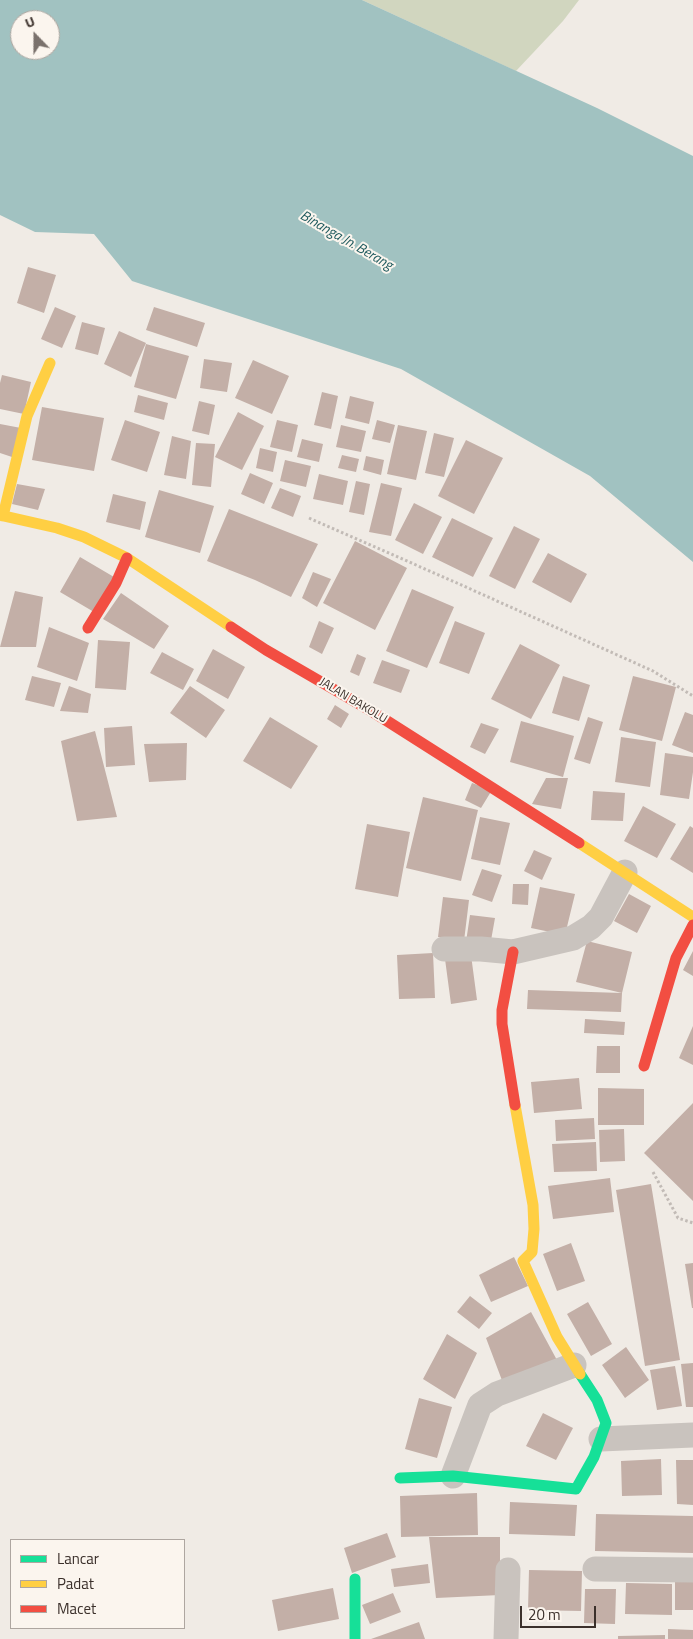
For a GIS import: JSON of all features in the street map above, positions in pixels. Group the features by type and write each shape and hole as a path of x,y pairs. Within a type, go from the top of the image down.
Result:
{"street":[{"path":"1,515 27,416 50,363"},
{"name":"JALAN BAKOLU","path":"1,515 75,534 127,558 266,650 373,712 693,917"},
{"path":"88,628 116,583 127,558"},
{"path":"444,949 482,949 513,952 573,938 602,918 625,872"},
{"path":"644,1066 676,958 693,925"},
{"path":"400,1478 453,1476 576,1489 594,1457 606,1423 597,1400 557,1337 524,1261 532,1252 534,1229 533,1205 502,1024 502,1010 513,952"},
{"path":"453,1476 480,1405 497,1394 574,1365"},
{"path":"601,1439 693,1436"},
{"path":"595,1569 693,1570"},
{"path":"506,1639 508,1570"},
{"path":"354,1579 355,1639"}],"path":[{"path":"309,518 654,671 693,696"},
{"path":"653,1172 678,1218 693,1223"}],"green space":[{"path":"362,0 579,0 563,21 516,71"}],"water":[{"name":"Binanga Jn. Berang","path":"0,0 362,0 597,108 693,156 693,562 590,476 401,369 132,281 94,234 35,232 0,215"}],"building":[{"path":"28,267 56,275 44,313 17,303"},
{"path":"55,307 76,316 62,348 41,339"},
{"path":"154,307 205,323 197,347 146,330"},
{"path":"82,322 105,328 98,355 75,349"},
{"path":"119,331 146,343 131,377 104,364"},
{"path":"146,344 189,356 176,399 134,387"},
{"path":"204,359 232,363 227,392 200,388"},
{"path":"253,360 289,376 272,414 235,398"},
{"path":"2,375 31,382 24,414 0,409 0,383"},
{"path":"322,392 338,396 331,429 314,425"},
{"path":"138,395 168,403 164,420 134,412"},
{"path":"350,396 374,402 369,424 345,418"},
{"path":"199,401 215,405 209,435 192,431"},
{"path":"42,407 104,418 94,471 32,460"},
{"path":"238,412 264,426 242,470 215,457"},
{"path":"125,420 160,432 147,472 111,460"},
{"path":"277,420 298,425 292,452 270,447"},
{"path":"377,420 395,425 390,443 372,439"},
{"path":"0,424 21,428 12,457 0,453"},
{"path":"341,425 366,431 361,452 336,447"},
{"path":"398,425 427,431 416,480 387,474"},
{"path":"434,433 454,438 444,477 425,473"},
{"path":"172,436 191,441 186,479 164,475"},
{"path":"302,439 323,444 319,462 297,457"},
{"path":"466,440 503,458 474,514 438,496"},
{"path":"196,443 215,444 211,487 192,485"},
{"path":"260,448 277,452 273,472 256,468"},
{"path":"342,455 359,459 356,472 338,468"},
{"path":"366,456 384,460 381,475 363,470"},
{"path":"285,460 311,466 306,487 280,481"},
{"path":"250,473 273,483 264,504 241,494"},
{"path":"319,474 348,481 343,505 313,499"},
{"path":"356,481 370,484 364,515 349,512"},
{"path":"381,483 402,488 391,536 369,532"},
{"path":"17,484 45,489 38,510 12,504"},
{"path":"280,488 301,496 293,517 271,508"},
{"path":"159,490 214,506 200,553 145,537"},
{"path":"113,494 146,502 140,530 106,522"},
{"path":"414,503 442,517 423,554 395,540"},
{"path":"229,509 318,544 291,597 207,561"},
{"path":"452,518 493,538 473,577 432,557"},
{"path":"514,526 540,539 515,589 489,576"},
{"path":"355,541 407,568 375,630 323,603"},
{"path":"548,553 587,574 571,603 532,582"},
{"path":"80,557 114,577 94,612 60,592"},
{"path":"313,572 331,579 317,607 302,598"},
{"path":"412,589 454,607 427,668 386,651"},
{"path":"15,591 43,597 36,647 0,647"},
{"path":"121,593 169,626 154,649 103,619"},
{"path":"319,621 334,628 322,654 309,647"},
{"path":"455,621 485,633 469,674 439,663"},
{"path":"49,627 89,643 77,681 37,667"},
{"path":"98,640 130,642 126,690 95,688"},
{"path":"520,644 560,665 531,719 491,699"},
{"path":"213,649 245,667 228,699 196,681"},
{"path":"162,652 194,669 183,690 150,673"},
{"path":"357,654 366,658 359,676 350,672"},
{"path":"382,660 410,670 401,693 373,683"},
{"path":"32,676 61,683 54,707 25,700"},
{"path":"563,676 590,685 579,721 552,713"},
{"path":"633,676 676,687 662,741 619,730"},
{"path":"69,686 91,694 88,713 60,711"},
{"path":"190,686 225,710 206,738 170,713"},
{"path":"335,705 349,714 341,728 327,719"},
{"path":"685,712 693,715 693,753 672,745"},
{"path":"270,717 318,746 291,789 243,761"},
{"path":"588,717 603,722 590,764 574,759"},
{"path":"521,721 574,736 563,777 510,762"},
{"path":"481,723 499,729 485,754 470,747"},
{"path":"132,726 135,765 106,767 104,728"},
{"path":"95,731 117,817 77,821 61,741"},
{"path":"621,737 656,742 650,787 615,782"},
{"path":"187,743 186,780 149,782 144,744"},
{"path":"665,753 693,757 689,799 660,795"},
{"path":"546,778 568,778 561,809 532,804"},
{"path":"472,783 492,790 481,808 465,800"},
{"path":"593,791 625,793 623,821 591,820"},
{"path":"423,797 478,810 461,881 406,868"},
{"path":"643,806 676,824 657,858 624,841"},
{"path":"480,817 510,823 500,865 471,859"},
{"path":"367,824 410,832 398,897 355,889"},
{"path":"690,826 693,828 693,873 670,859"},
{"path":"534,850 552,858 542,880 524,871"},
{"path":"482,869 502,875 492,902 472,895"},
{"path":"513,884 529,884 528,905 512,904"},
{"path":"540,887 575,894 565,935 531,928"},
{"path":"629,894 651,906 637,933 614,921"},
{"path":"443,897 469,900 464,941 438,937"},
{"path":"470,915 495,918 490,946 466,942"},
{"path":"587,941 632,952 622,993 576,982"},
{"path":"693,951 693,976 683,970"},
{"path":"433,953 435,998 399,999 397,955"},
{"path":"471,955 477,1000 451,1004 445,959"},
{"path":"528,990 622,993 621,1012 527,1009"},
{"path":"585,1019 625,1022 624,1035 584,1033"},
{"path":"693,1026 693,1065 679,1058"},
{"path":"597,1046 620,1046 620,1073 596,1073"},
{"path":"579,1078 582,1109 534,1113 531,1082"},
{"path":"598,1088 644,1089 644,1125 598,1125"},
{"path":"693,1103 693,1201 644,1153"},
{"path":"594,1118 595,1139 556,1141 555,1120"},
{"path":"624,1129 625,1161 600,1162 599,1130"},
{"path":"596,1142 597,1171 554,1172 552,1144"},
{"path":"610,1178 614,1212 553,1219 548,1186"},
{"path":"651,1184 680,1360 645,1366 616,1190"},
{"path":"571,1243 585,1281 557,1291 543,1254"},
{"path":"514,1257 528,1286 491,1302 479,1275"},
{"path":"693,1263 693,1308 692,1308 685,1264"},
{"path":"470,1296 492,1313 479,1329 457,1312"},
{"path":"588,1302 612,1344 591,1356 567,1314"},
{"path":"531,1312 558,1362 503,1383 486,1338"},
{"path":"447,1334 477,1353 455,1399 423,1379"},
{"path":"626,1347 649,1380 625,1398 602,1365"},
{"path":"693,1363 693,1407 686,1407 681,1364"},
{"path":"675,1366 682,1406 657,1410 650,1370"},
{"path":"419,1398 452,1407 437,1458 405,1449"},
{"path":"543,1413 573,1428 556,1460 526,1446"},
{"path":"661,1459 662,1495 622,1496 621,1461"},
{"path":"676,1460 693,1460 693,1505 677,1504"},
{"path":"477,1493 478,1535 401,1537 400,1496"},
{"path":"510,1502 577,1505 575,1536 509,1534"},
{"path":"596,1514 693,1516 693,1553 595,1551"},
{"path":"387,1533 396,1557 352,1573 344,1548"},
{"path":"429,1537 500,1537 500,1595 436,1598"},
{"path":"428,1564 430,1583 394,1587 391,1569"},
{"path":"529,1570 582,1571 581,1611 528,1610"},
{"path":"675,1578 693,1578 693,1610 675,1610"},
{"path":"626,1583 672,1584 672,1615 625,1614"},
{"path":"333,1588 339,1619 278,1631 272,1600"},
{"path":"585,1589 616,1589 615,1624 584,1623"},
{"path":"393,1593 401,1612 370,1624 362,1605"},
{"path":"419,1622 425,1639 371,1639"},
{"path":"668,1629 693,1630 693,1639 668,1639"},
{"path":"665,1635 665,1639 618,1639 618,1636"}],"traffic: fast":[{"path":"400,1478 453,1476 576,1489 594,1457 606,1423 597,1400 580,1374"},
{"path":"355,1579 355,1639"}],"traffic: slow":[{"path":"3,516 27,416 50,363"},
{"path":"0,515 57,528 84,537 127,558 231,627"},
{"path":"579,843 693,917"},
{"path":"515,1105 533,1205 534,1229 532,1252 523,1261 557,1337 580,1374"}],"traffic: jam":[{"path":"88,628 116,583 127,558"},
{"path":"231,627 266,650 373,712 579,843"},
{"path":"644,1066 676,958 693,925"},
{"path":"513,952 502,1010 502,1024 515,1105"}]}
